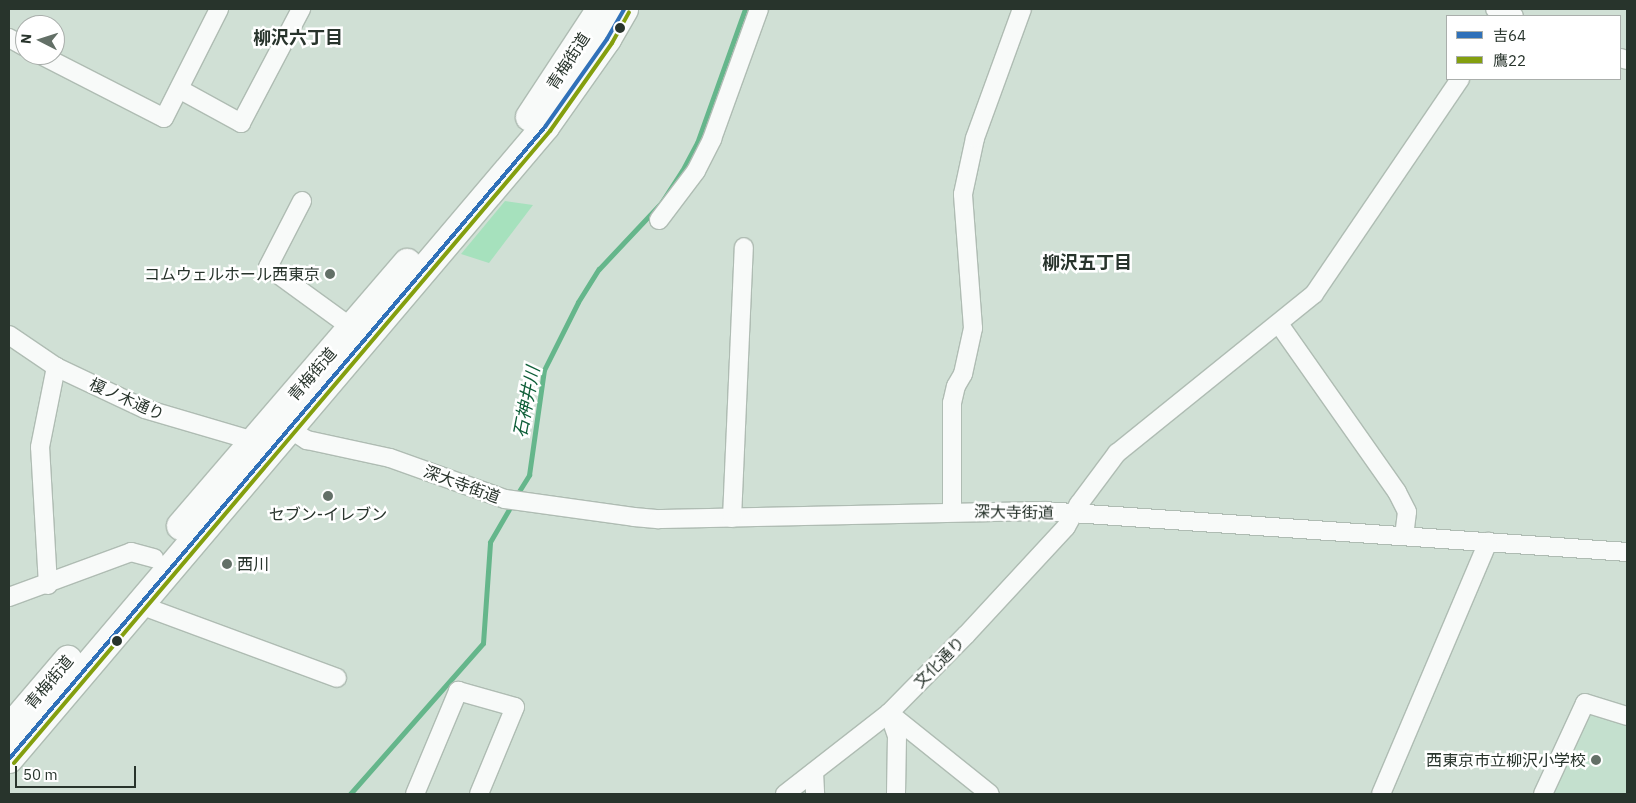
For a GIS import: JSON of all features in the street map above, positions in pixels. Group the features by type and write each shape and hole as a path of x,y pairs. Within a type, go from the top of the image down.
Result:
{"main road":[{"name":"青梅街道","path":"9,759 140,605 282,424 352,328 538,106 601,9"},
{"name":"青梅街道","path":"9,729 254,441 282,424 540,133 577,84 624,9"}],"street":[{"path":"61,65 164,118 219,9"},
{"path":"179,89 241,123 301,9"},
{"path":"659,220 696,171 712,138 759,9"},
{"path":"952,511 952,403 956,386 963,374 973,328 963,194 975,138 1022,9"},
{"path":"1494,9 1511,15"},
{"name":"文化通り","path":"786,794 888,713 1023,574 1075,514 1079,504 1118,453 1314,294 1459,80"},
{"path":"302,201 268,267 352,328"},
{"path":"732,518 744,247"},
{"path":"1279,324 1398,492 1407,512 1404,536"},
{"name":"榎ノ木通り","path":"9,335 56,367 145,409 254,441"},
{"path":"48,585 40,448 56,367"},
{"name":"深大寺街道","path":"282,424 308,440 390,458 513,501 659,520 952,511 1075,514 1627,552"},
{"path":"1381,794 1488,542"},
{"path":"9,597 48,585 131,552 154,558"},
{"path":"140,605 337,678"},
{"path":"415,794 458,691 514,707 479,794"},
{"path":"1543,794 1585,703 1627,716"},
{"path":"888,713 986,793"},
{"path":"888,713 897,736 896,794"},
{"path":"814,772 815,794"}],"shaded area":[{"name":"西東京市立柳沢小学校","path":"1584,713 1627,726 1627,794 1549,794"}],"green space":[{"path":"505,201 533,205 489,263 461,254"}],"waterway":[{"name":"石神井川","path":"516,496 529,475 544,370 578,302 599,269 661,203 682,171 697,143 745,9"},
{"name":"石神井川","path":"350,794 483,643 490,542 512,504"}],"transit line":[{"name":"吉64","path":"9,759 545,127 607,39 624,9"},
{"name":"鷹22","path":"14,763 550,131 612,43 629,12"}],"place":[{"name":"コムウェルホール西東京","path":"330,274"},
{"name":"セブン-イレブン","path":"328,496"},
{"name":"西川","path":"227,564"},
{"name":"西東京市立柳沢小学校","path":"1596,760"}],"district":[{"name":"柳沢六丁目","path":"298,38"},
{"name":"柳沢五丁目","path":"1087,263"}]}
